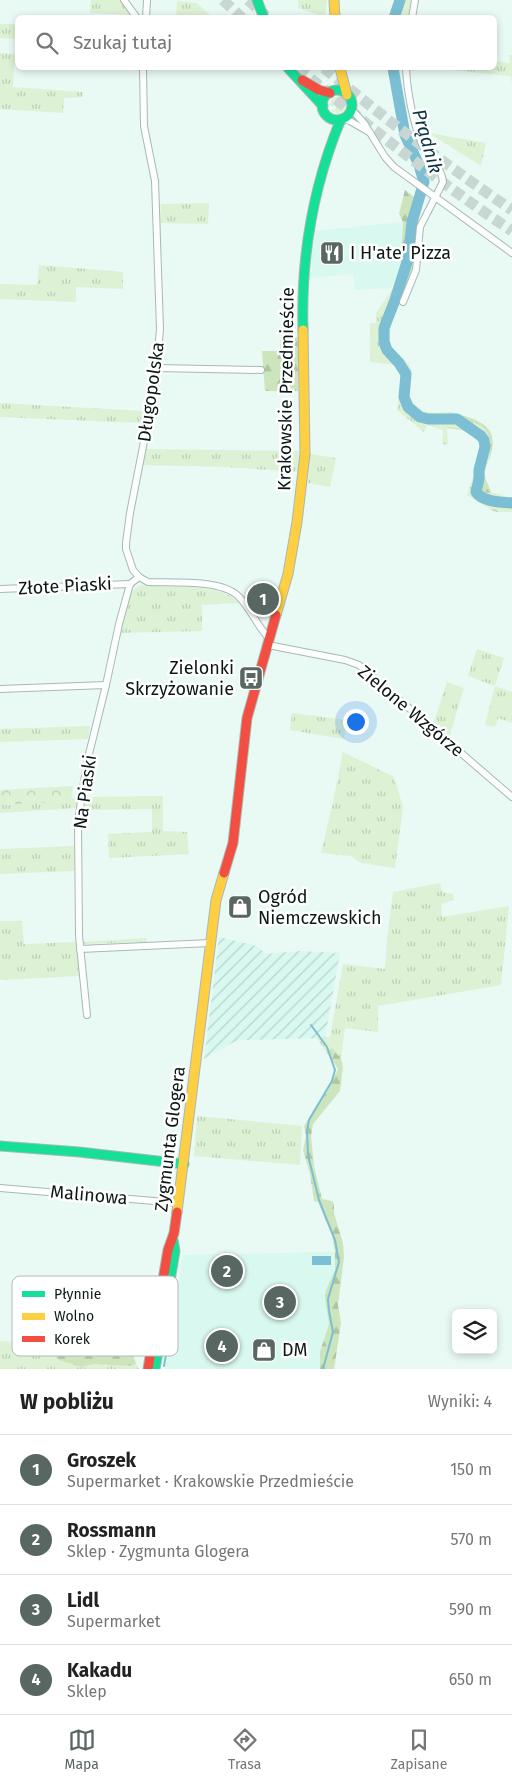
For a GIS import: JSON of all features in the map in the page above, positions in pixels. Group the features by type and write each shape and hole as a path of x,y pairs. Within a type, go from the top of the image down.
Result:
{"main road":[{"path":"257,0 263,15"},
{"path":"334,0 335,15"},
{"path":"290,70 304,87 319,100 328,117 334,120 348,116 352,109 340,70"},
{"path":"322,106 324,98 336,86 339,70"},
{"path":"296,76 319,90 338,91 347,94"},
{"name":"Krakowskie Przedmieście","path":"328,117 330,123 329,148"},
{"name":"Krakowskie Przedmieście","path":"200,1042 216,900 233,843 247,718 288,574 302,486 305,454 302,304 304,269 310,227 329,148 342,119"},
{"name":"Zygmunta Glogera","path":"171,1276 175,1251 173,1240 200,1042"},
{"path":"0,1146 184,1164"},
{"name":"Zygmunta Glogera","path":"164,1276 168,1250 173,1240"},
{"name":"Zygmunta Glogera","path":"148,1369 150,1356"},
{"name":"Zygmunta Glogera","path":"155,1369 157,1356"}],"street":[{"path":"124,0 135,15"},
{"path":"146,15 147,0"},
{"path":"412,15 415,0"},
{"name":"Długopolska","path":"138,577 133,570 126,550 127,537 156,368 160,323 157,210 155,181 144,126 143,70"},
{"path":"403,302 416,270 420,227 441,187 443,179 425,150 416,128 406,70"},
{"path":"352,109 364,123 385,157 394,167 512,253"},
{"path":"342,119 350,121 370,133"},
{"path":"156,368 261,370"},
{"path":"130,584 138,577 148,582 223,586 238,595 258,622 269,642"},
{"name":"Złote Piaski","path":"0,589 130,584"},
{"name":"Na Piaski","path":"87,1015 80,949 78,824 87,762 130,584"},
{"path":"258,622 267,624 274,622 276,619"},
{"name":"Zielone Wzgórze","path":"269,642 359,665 512,797"},
{"path":"0,689 106,685"},
{"path":"80,949 210,943"},
{"name":"Malinowa","path":"0,1188 178,1203"}],"shaded area":[{"path":"403,222 400,277 391,288 355,290 353,274 310,278 315,231"},
{"path":"219,937 257,946 266,954 300,951 340,953 325,1038 242,1040 234,1042 204,1059"},
{"path":"335,1252 335,1271 326,1290 325,1299 329,1324 320,1352 320,1369 165,1369 167,1356 178,1356 178,1287 183,1255"}],"green space":[{"path":"91,0 120,0 132,15 90,13"},
{"path":"298,0 327,0 325,15 319,15 298,8"},
{"path":"403,0 412,0 409,15 398,15"},
{"path":"177,1 197,3 210,15 176,15"},
{"path":"0,24 15,24 15,39 0,38"},
{"path":"0,53 15,54 13,87 83,92 83,97 64,98 63,113 0,109"},
{"path":"509,55 512,55 512,85 511,76 452,70 497,70 497,61 510,63"},
{"path":"337,97 343,99 346,106 344,111 337,114 332,111 337,108 335,105 329,105 332,99"},
{"path":"429,133 486,143 481,166"},
{"path":"405,190 422,203 410,280 400,277 403,222 399,214"},
{"path":"209,203 208,224 160,223 161,204"},
{"path":"39,265 123,272 123,289 76,287 76,302 0,299 0,284 37,285"},
{"path":"400,277 410,280 394,315 390,335 391,343 394,350 410,366 412,376 409,394 414,403 421,410 434,413 449,412 447,428 448,445 442,444 443,430 427,425 424,432 397,410 401,376 395,365 370,362 370,323 376,323 376,313"},
{"path":"281,335 298,337 298,391 265,391 262,351 280,351"},
{"path":"0,403 143,411 141,423 0,417"},
{"path":"449,412 475,420 488,429 492,435 493,444 485,470 486,478 492,494 500,497 512,497 512,510 473,491 480,445 476,437 462,430 447,428"},
{"path":"449,414 475,423 488,434 490,441 489,458 478,492 495,493 512,498 512,512 495,512 467,495 482,449 482,441 467,429 447,427"},
{"path":"146,449 299,451 298,472 227,467 143,465"},
{"path":"310,454 336,458 330,487 308,483"},
{"path":"141,585 193,587 219,591 239,603 202,605 202,631 119,633 128,600 135,589"},
{"path":"477,649 504,658 495,686 468,676"},
{"path":"447,682 464,688 449,738 433,725"},
{"path":"495,686 512,692 512,723 498,718 495,727 485,725"},
{"path":"292,713 346,720 344,739 290,730"},
{"path":"90,726 88,739 0,742 0,729"},
{"path":"343,752 394,777 403,807 395,868 361,863 351,856 321,853"},
{"path":"73,786 71,801 0,805 0,790"},
{"path":"163,796 163,831 187,832 189,854 109,858 108,834 152,832 152,809 82,810 83,797"},
{"path":"72,798 77,799 77,808 0,813 0,805 70,801"},
{"path":"75,846 74,871 0,874 0,849"},
{"path":"440,883 442,892 453,894 454,900 441,904 442,917 509,906 501,985 378,1006 378,1032 345,1028 341,1059 332,1049 326,1052 317,1038 330,1037 343,964 385,969 393,892"},
{"path":"0,921 22,921 24,944 78,942 79,976 0,980"},
{"path":"146,938 147,942 85,944 83,942"},
{"path":"332,1048 341,1059 343,1067 340,1091 313,1124 311,1136 314,1166 322,1199 332,1201 334,1204 334,1213 343,1243 344,1257 338,1305 341,1323 334,1369 320,1369 320,1352 329,1324 325,1299 326,1290 335,1270 335,1252 332,1236 318,1202 314,1201 310,1174 303,1150 306,1136 304,1126 327,1092 338,1069 326,1052"},
{"path":"197,1116 302,1126 300,1165 194,1156"},
{"path":"0,1341 12,1342 12,1356 57,1356 82,1367 94,1364 129,1366 136,1364 139,1369 0,1369"},
{"path":"55,1356 134,1356 136,1364 129,1366 94,1364 82,1367 59,1360"}],"water":[{"path":"312,1256 331,1256 331,1265 312,1265"}],"waterway":[{"name":"Prądnik","path":"395,15 400,0"},
{"name":"Prądnik","path":"393,70 405,135 419,165 424,182 412,222 408,259 384,328 384,342 387,350 406,374 404,397 408,407 420,417 428,419 457,419 481,436 485,447 476,492 488,500 512,503"},
{"path":"311,1025 327,1047 335,1070 332,1081 309,1120 307,1131 308,1155 319,1200 335,1240 339,1262 328,1299 333,1332 323,1369"},
{"path":"164,1366 166,1356"}],"tunnel":[{"path":"223,0 239,15"},
{"path":"248,0 265,15"},
{"path":"300,70 403,152 512,231"},
{"path":"326,70 416,141 512,210"}],"traffic: fast":[{"path":"257,0 263,15"},
{"path":"290,70 323,106"},
{"path":"337,90 347,95 352,105 347,115 337,120 327,115 322,105 327,95 337,90"},
{"path":"303,330 304,276 311,223 323,170 341,119"},
{"path":"0,1146 79,1152 184,1164"},
{"path":"171,1276 175,1251 173,1240"},
{"path":"155,1369 157,1356"}],"traffic: slow":[{"path":"334,0 335,15"},
{"path":"341,70 347,95"},
{"path":"276,615 288,574 297,522 305,454 303,330"},
{"path":"177,1212 216,900 224,873"}],"traffic: jam":[{"path":"302,80 319,90 330,93"},
{"path":"224,873 233,843 247,718 276,615"},
{"path":"164,1276 177,1212"},
{"path":"148,1369 150,1356"}],"place":[{"name":"I H'ate' Pizza","path":"332,253"},
{"name":"Groszek","path":"263,599"},
{"name":"Zielonki Skrzyżowanie","path":"251,678"},
{"name":"Ogród Niemczewskich","path":"240,907"},
{"name":"Rossmann","path":"227,1271"},
{"name":"Lidl","path":"280,1302"},
{"name":"Kakadu","path":"222,1346"},
{"name":"DM","path":"264,1350"}]}
